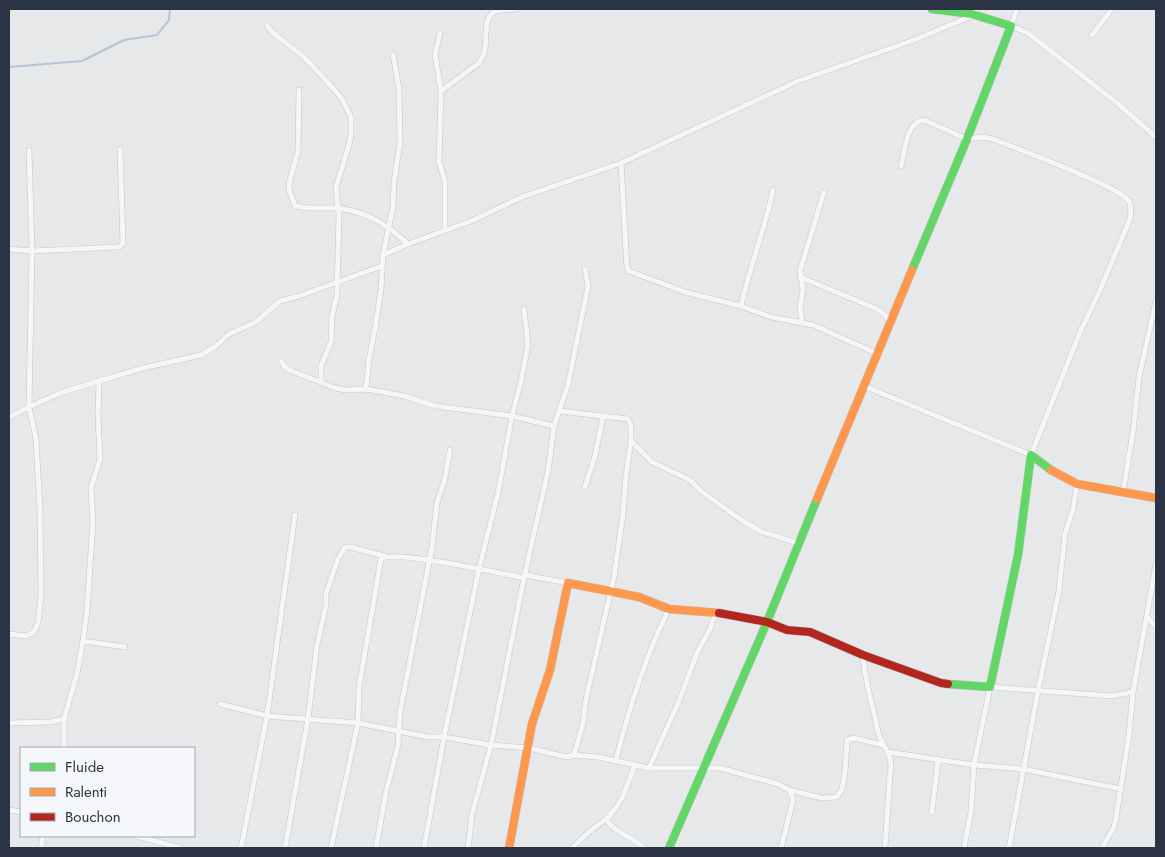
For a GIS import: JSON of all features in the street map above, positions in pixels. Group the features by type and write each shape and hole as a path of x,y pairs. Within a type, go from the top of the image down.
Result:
{"street":[{"path":"441,91 478,63 483,56 490,15 496,11 517,9"},
{"path":"932,9 975,12 1028,33 1117,102 1156,137"},
{"path":"669,848 767,622 798,543 967,139 1017,9"},
{"path":"1092,35 1112,9"},
{"path":"383,255 471,221 522,198 621,163 798,81 914,40 975,12"},
{"path":"267,25 272,32 305,58 333,88 352,117 349,145 336,187 338,208 337,295 332,316 331,342 321,366 321,382"},
{"path":"440,34 435,55 441,91 439,162 445,181 445,230"},
{"path":"366,389 369,358 381,289 383,255 393,207 394,182 401,134 399,89 393,54"},
{"path":"298,90 298,151 289,184 295,206 300,208 338,208 360,212 389,227 408,244"},
{"path":"901,166 913,125 918,120 924,120 967,139 983,137 992,139 1103,184 1129,201 1132,210 1130,219 1081,330 1031,455 1018,555 974,765 971,812 964,848"},
{"path":"9,249 32,251 112,248 123,244 120,149"},
{"path":"9,634 26,636 34,632 38,623 41,596 37,455 29,407 28,388 32,251 29,150"},
{"path":"621,163 627,268 629,271 685,292 741,306 771,317 813,326 878,354"},
{"path":"741,306 773,190"},
{"path":"802,323 800,314 803,297 800,277 801,262 824,192"},
{"path":"9,418 60,393 143,368 201,354 216,346 228,334 256,322 280,301 382,266"},
{"path":"468,848 472,814 490,745 524,577 548,471 554,426 568,385 588,286 585,269"},
{"path":"800,277 877,309 891,323"},
{"path":"1124,492 1139,378 1156,301"},
{"path":"424,848 444,737 479,568 498,493 512,416 528,345 524,309"},
{"path":"280,360 285,367 335,388 346,390 366,389 404,396 436,406 512,416 554,426"},
{"path":"64,747 64,719 72,696 84,641 92,558 92,480 100,459 99,381"},
{"path":"864,386 1031,455 1055,473 1077,484 1156,498"},
{"path":"560,410 628,419 631,426 623,514 610,592 586,699 583,724 574,755"},
{"path":"585,487 595,456 603,416"},
{"path":"631,440 652,462 690,480 740,519 762,532 798,543"},
{"path":"376,848 381,815 398,745 400,712 429,561 437,503 445,478 450,450"},
{"path":"1010,848 1023,769 1059,591 1065,534 1073,509 1077,484"},
{"path":"241,848 267,716 295,515"},
{"path":"285,848 308,719 317,645 326,606 326,594 338,559 345,547 384,556 479,568 568,583 640,597 669,609 716,612 767,622 787,630 810,632 863,655 941,683 1112,696 1133,692"},
{"path":"332,848 358,723 359,686 381,559 384,556"},
{"path":"1102,848 1114,827 1129,735 1133,692 1148,618 1156,564"},
{"path":"509,848 532,724 550,670 568,583"},
{"path":"616,760 634,694 654,637 669,609"},
{"path":"649,768 716,612"},
{"path":"1148,618 1156,627"},
{"path":"84,641 125,647"},
{"path":"863,655 864,670 876,724 892,765 884,848"},
{"path":"220,704 267,716 358,723 428,737 444,737 490,745 529,748 567,757 574,755 616,760 649,768 720,768 778,784 789,790 822,798 837,797 842,789 847,740 854,738 883,745"},
{"path":"9,723 50,722 64,719"},
{"path":"888,752 974,765 1023,769 1121,789"},
{"path":"932,812 938,760"},
{"path":"572,848 590,831 606,820 616,808 623,796 635,765"},
{"path":"781,848 793,798 789,790"},
{"path":"606,820 613,830 637,841 644,848"},
{"path":"141,837 180,848"}],"waterway":[{"path":"9,67 82,61 124,40 157,35 169,20 170,9"}],"traffic: fast":[{"path":"912,270 967,139 1011,26 972,14 932,9"},
{"path":"948,684 990,687 1018,555 1031,455 1051,470"},
{"path":"669,848 767,622 817,499"}],"traffic: slow":[{"path":"817,499 912,270"},
{"path":"1051,470 1077,484 1156,498"},
{"path":"509,848 532,724 550,670 568,583 639,597 669,609 719,613"}],"traffic: jam":[{"path":"719,613 767,622 787,630 810,632 863,655 948,684"}]}
